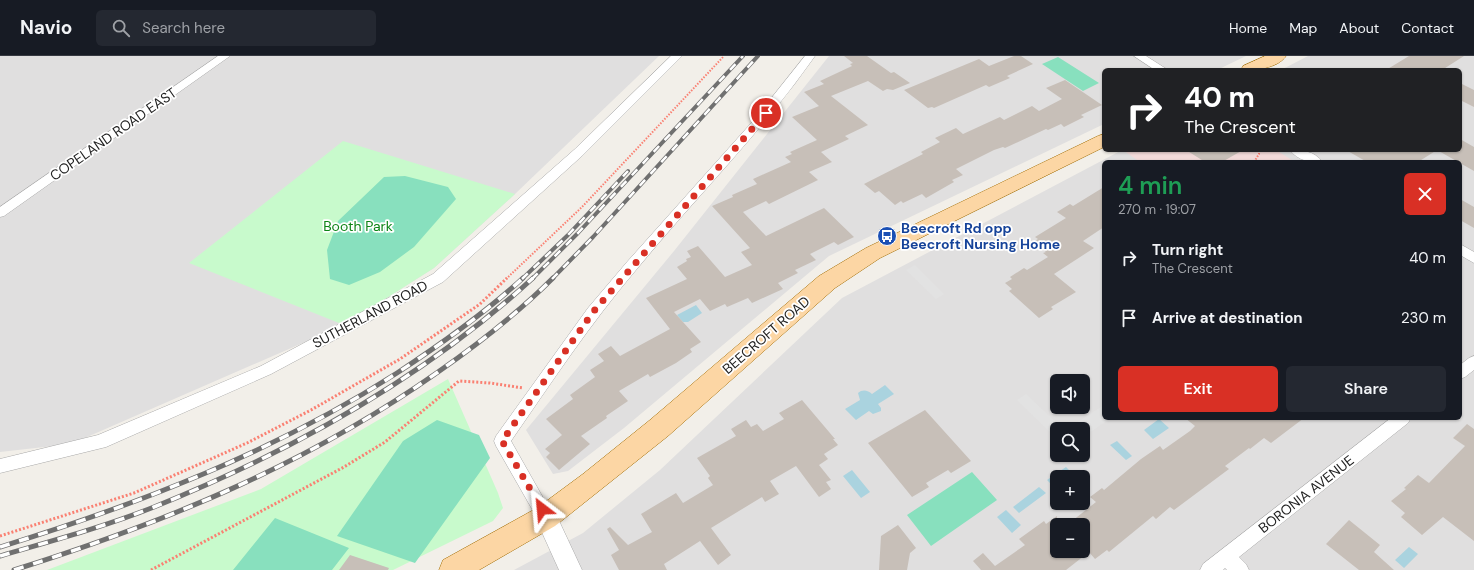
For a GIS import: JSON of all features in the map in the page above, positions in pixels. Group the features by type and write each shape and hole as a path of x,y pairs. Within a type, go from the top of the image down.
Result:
{"main road":[{"path":"1253,68 1278,56"},
{"name":"BEECROFT ROAD","path":"453,570 546,517 592,482 659,428 827,282 874,253 1102,141"}],"street":[{"name":"COPELAND ROAD EAST","path":"0,213 226,56"},
{"name":"SUTHERLAND ROAD","path":"0,466 100,442 266,370 438,278 579,152 677,56"},
{"path":"571,570 546,517 502,441 593,312 757,124 810,56"},
{"path":"1139,56 1160,68"},
{"path":"1299,152 1313,160"},
{"path":"1462,250 1474,258"},
{"path":"1462,371 1474,362"},
{"name":"BORONIA AVENUE","path":"1210,570 1400,420"},
{"path":"1226,557 1240,570"}],"path":[{"path":"0,536 141,490 247,443 311,410 400,359 480,304 507,279 582,207 639,144 724,56"},
{"path":"151,570 189,552 235,524 344,467 385,442 459,381 490,383 538,390"}],"shaded area":[{"path":"0,56 659,56 515,194 434,268 344,325 71,444 0,452"},
{"path":"829,56 1246,56 1221,68 1102,68 1102,125 829,256 624,428 568,471 553,474 526,430 674,251"},
{"path":"1308,56 1474,56 1474,570 514,570 583,533 660,470 842,298 1102,161 1102,420 1462,420 1462,160 1103,160 1118,152 1462,152 1462,68 1285,68"},
{"path":"1126,152 1279,152 1292,160 1137,160"},
{"path":"915,265 944,294 936,299 906,270"},
{"path":"1026,394 1056,422 1050,422 1050,432 1017,400"},
{"path":"1102,406 1102,420 1108,420 1090,432 1090,422 1078,422"}],"green space":[{"path":"1058,57 1099,83 1083,91 1042,64"},
{"name":"Booth Park","path":"343,141 515,194 434,268 344,325 189,263"},
{"path":"405,176 448,187 456,199 414,247 380,272 349,285 330,279 327,250 338,221 384,177"},
{"path":"448,379 498,493 503,508 493,521 393,570 47,570 261,489"},
{"path":"437,420 479,435 490,458 415,563 337,536 403,441"},
{"path":"972,472 997,500 931,546 907,515"},
{"path":"275,518 349,548 332,570 233,570"}],"water":[{"path":"696,305 702,313 688,322 683,322 677,315"},
{"path":"885,385 894,394 878,404 881,411 873,414 869,411 856,420 845,409 860,400 858,393 861,391 865,390 872,394"},
{"path":"1158,420 1160,420 1169,428 1153,439 1144,430"},
{"path":"1117,441 1132,456 1126,460 1110,445"},
{"path":"1066,467 1069,470 1062,470"},
{"path":"852,470 870,492 861,498 843,476"},
{"path":"1039,487 1046,493 1019,513 1013,507"},
{"path":"1006,510 1021,525 1012,533 997,517"},
{"path":"1409,547 1418,554 1404,568 1395,560"}],"building":[{"path":"844,56 867,56 891,73 894,72 910,83 893,90 887,89 883,91 868,81 831,96 868,125 845,136 849,139 821,152 832,162 809,172 818,180 769,204 766,201 743,212 766,236 824,208 854,237 838,245 834,242 810,254 816,260 795,270 798,273 778,283 783,289 752,303 748,298 727,307 725,304 710,311 700,299 674,312 701,342 690,349 692,352 676,363 650,377 648,374 619,391 628,401 581,436 590,444 559,470 546,457 550,453 545,449 562,435 546,419 573,399 570,395 595,377 590,370 604,361 598,354 611,346 620,356 670,329 646,298 687,279 677,267 687,261 686,259 691,257 687,251 698,246 725,277 752,265 741,252 750,248 712,206 757,184 753,179 791,162 785,157 792,154 790,152 817,140 792,117 819,106 804,92 824,84 820,81 852,66 850,64 853,63"},
{"path":"1014,56 1021,56 1033,64 1007,76 1010,78 989,87 986,85 934,108 928,108 904,90 979,59 989,66"},
{"path":"1409,56 1464,56 1445,68 1389,68"},
{"path":"1065,80 1102,105 1081,115 1084,117 1064,127 1061,124 1048,130 1046,129 1005,148 1003,147 994,150 956,169 963,175 952,180 954,182 926,198 922,194 903,203 901,201 895,205 879,191 875,193 864,184 923,154 921,152 940,142 935,138 956,128 963,134 1000,117 1004,120 1032,106 1039,111 1062,99 1046,88"},
{"path":"1462,84 1474,90 1474,107 1462,101"},
{"path":"1462,140 1474,147 1474,171 1462,164 1462,160 1455,160 1441,152 1462,152"},
{"path":"1189,152 1240,152 1226,160 1202,160"},
{"path":"1350,152 1434,152 1421,160 1364,160"},
{"path":"1102,188 1102,228 1083,241 1094,248 1054,274 1076,292 1051,307 1053,309 1039,318 1009,291 1012,289 1005,283 1012,279 1010,277 1024,268 1027,270 1048,257 1043,253 1046,252 1033,242 1038,239 1035,237 1066,218 1057,212 1070,204 1073,206"},
{"path":"1462,200 1474,207 1474,228 1462,221"},
{"path":"802,400 835,439 833,439 838,445 824,454 828,459 819,465 831,480 826,482 831,489 819,497 796,466 770,481 779,494 765,502 762,497 711,528 731,555 718,565 700,541 664,564 667,570 619,570 611,555 619,550 607,529 610,527 628,545 652,532 641,514 676,493 683,503 713,485 708,478 710,476 697,458 736,436 731,429 746,420 751,427 757,424 763,431 784,419 779,413"},
{"path":"925,410 971,461 951,473 948,470 926,483 929,487 912,497 868,443"},
{"path":"1188,420 1301,420 1271,443 1264,438 1250,449 1249,448 1225,466 1229,469 1174,510 1170,507 1156,519 1153,516 1109,552 1107,550 1095,559 1090,553 1090,518 1076,518 1086,510 1090,510 1090,507 1096,502 1090,497 1102,488 1104,490 1141,459 1160,446 1163,450 1195,426"},
{"path":"1467,424 1474,429 1474,541 1443,517 1422,535 1401,517 1405,513 1391,501 1406,489 1404,488 1418,475 1429,483 1465,446 1453,438"},
{"path":"1349,520 1380,545 1374,552 1394,570 1359,570 1326,544"},
{"path":"1044,521 1046,524 1050,521 1050,558 1081,558 1066,570 981,570 973,561 983,553 995,566 1025,545 1019,539"},
{"path":"898,525 916,548 910,553 907,570 879,570 881,536"},
{"path":"350,555 389,568 388,570 339,570"}],"railway":[{"path":"533,278 578,233 743,56"},
{"path":"552,279 593,237 758,56"},
{"path":"522,279 568,235 628,171"},
{"path":"0,547 103,513 154,494 204,474 303,427 397,373 446,340 478,316 523,278"},
{"path":"0,556 97,527 154,507 255,462 305,437 401,380 447,348 491,314 533,278"},
{"path":"14,570 70,552 180,511 234,488 286,463 388,405 438,372 512,316 552,279"}],"place":[{"name":"Beecroft Rd opp Beecroft Nursing Home","path":"887,236"}],"route":[{"path":"542,509 502,441 593,312 766,113"}]}
